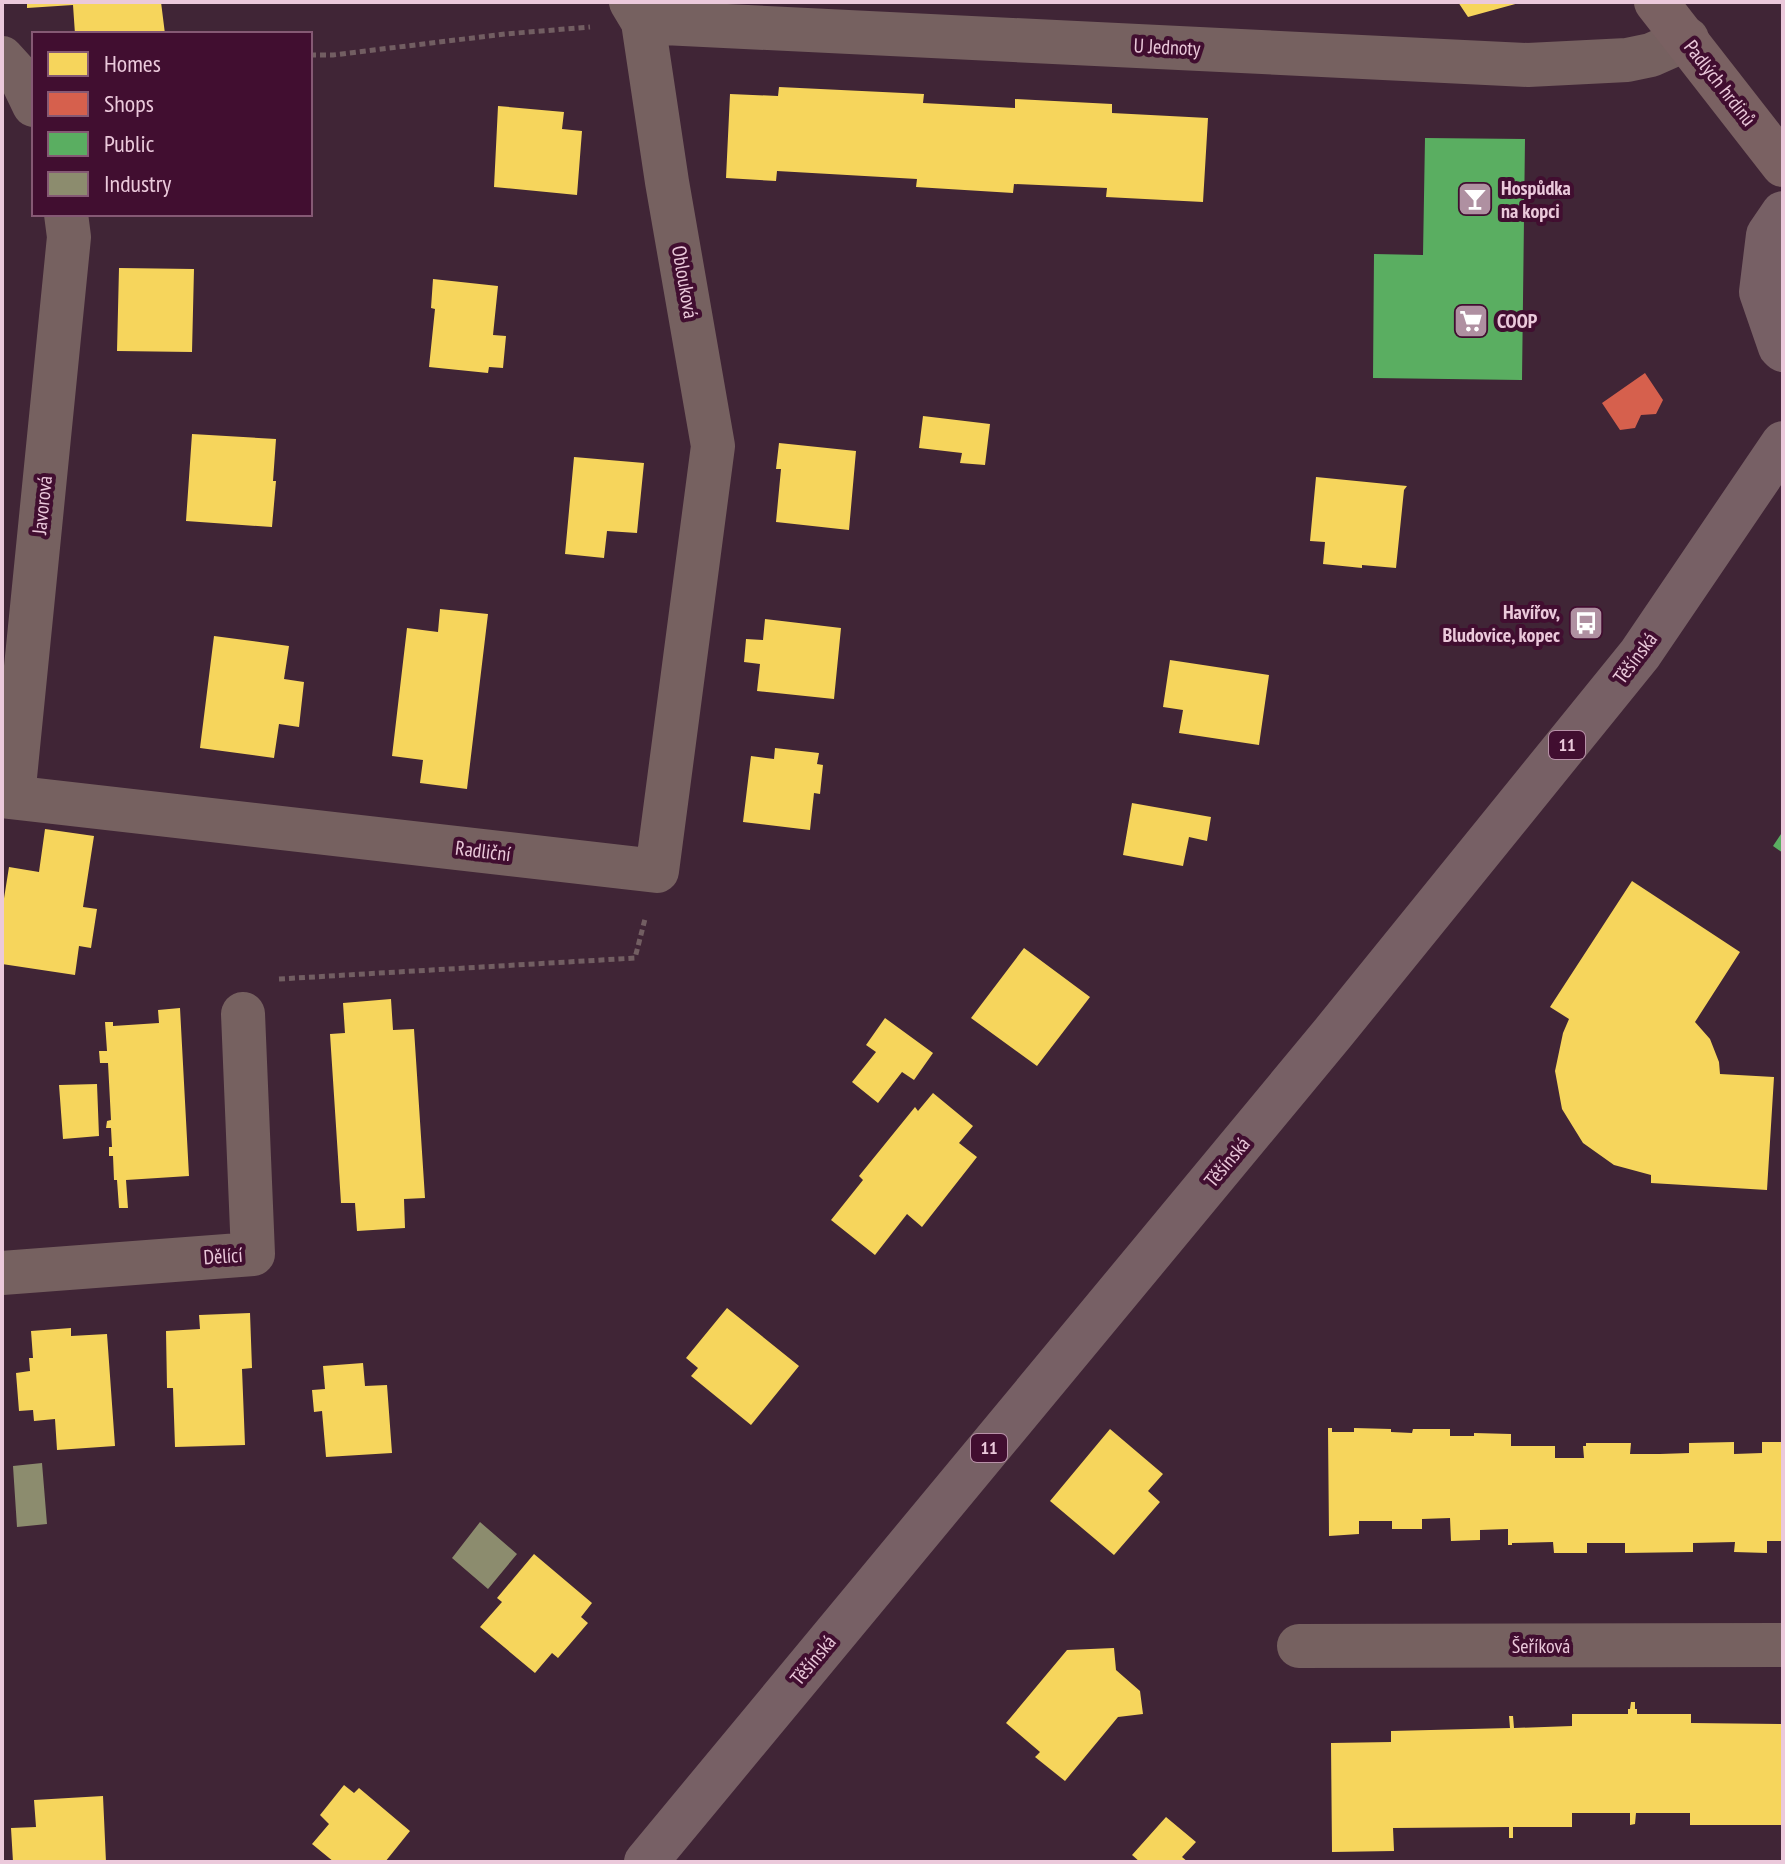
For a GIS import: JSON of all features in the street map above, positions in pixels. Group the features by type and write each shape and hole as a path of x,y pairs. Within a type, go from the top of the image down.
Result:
{"main road":[{"path":"1783,213 1768,235 1761,292 1783,350"},
{"name":"Těšínská","path":"646,1862 1333,1033 1640,654 1783,443"}],"street":[{"name":"Padlých hrdinů","path":"1656,2 1783,165"},
{"name":"U Jednoty","path":"637,12 1528,65 1627,60 1651,55 1687,39"},
{"name":"Oblouková","path":"637,12 713,446 657,871"},
{"path":"2,58 22,80 32,101"},
{"name":"Javorová","path":"7,796 69,237 66,216"},
{"name":"Radliční","path":"7,796 657,871"},
{"name":"Dělící","path":"2,1273 253,1254 243,1014"},
{"name":"Šeříková","path":"1299,1646 1783,1645"}],"path":[{"path":"312,55 505,34 637,12"},
{"path":"243,1014 240,982 635,958 657,871"}],"building: Homes":[{"path":"27,2 161,2 165,32 75,32 73,5 27,8"},
{"path":"1458,2 1519,2 1519,3 1468,17"},
{"path":"779,87 924,94 923,103 1015,108 1015,99 1112,104 1112,113 1208,118 1203,202 1106,197 1107,188 1014,184 1013,193 916,187 917,179 777,171 776,181 726,178 730,94 778,96"},
{"path":"498,106 564,112 562,129 582,131 577,195 494,187"},
{"path":"119,268 194,269 192,352 117,351"},
{"path":"433,279 498,286 493,335 506,336 503,368 489,367 488,373 429,367 435,309 431,308"},
{"path":"923,416 990,424 985,465 960,463 962,453 919,448"},
{"path":"192,434 276,439 272,527 186,521"},
{"path":"779,443 856,451 849,530 776,522 781,469 776,469"},
{"path":"574,457 644,463 637,533 607,531 604,558 565,554"},
{"path":"1316,477 1407,486 1404,490 1396,568 1323,564 1325,542 1310,541"},
{"path":"440,609 488,614 467,789 420,783 423,760 392,756 407,628 438,632"},
{"path":"765,619 841,628 834,699 757,691 760,664 744,662 746,639 763,640"},
{"path":"214,636 289,646 284,679 304,682 299,727 279,724 274,758 200,748"},
{"path":"1170,660 1269,675 1259,745 1179,733 1183,710 1163,707"},
{"path":"775,748 819,753 817,764 823,765 820,794 814,793 810,830 743,822 751,756 774,759"},
{"path":"1132,803 1211,817 1207,841 1189,837 1183,866 1123,855"},
{"path":"45,829 94,836 83,907 97,909 91,948 79,946 75,975 2,964 2,911 9,867 39,872"},
{"path":"1632,881 1740,952 1695,1022 1710,1039 1720,1074 1774,1077 1767,1190 1651,1183 1651,1175 1614,1165 1583,1143 1562,1109 1555,1071 1569,1019 1550,1007"},
{"path":"1024,948 1090,997 1037,1066 971,1018"},
{"path":"391,999 393,1030 414,1029 425,1198 404,1199 405,1228 357,1231 355,1203 341,1203 330,1034 345,1033 343,1003"},
{"path":"180,1008 189,1176 126,1180 128,1208 119,1208 113,1156 109,1156 111,1128 106,1128 107,1121 111,1120 108,1063 100,1063 99,1051 107,1051 105,1022 113,1022 113,1026 159,1023 158,1010"},
{"path":"885,1018 933,1053 914,1080 902,1072 878,1103 852,1082 876,1052 866,1045"},
{"path":"97,1084 99,1136 63,1139 59,1085"},
{"path":"933,1093 973,1126 959,1143 977,1157 922,1227 907,1214 875,1255 831,1220 863,1180 859,1176 915,1107 918,1111"},
{"path":"727,1308 799,1366 751,1425 691,1376 698,1368 686,1358"},
{"path":"250,1313 252,1368 242,1369 245,1445 175,1447 173,1388 167,1388 166,1331 200,1329 199,1315"},
{"path":"71,1328 71,1336 107,1334 115,1446 57,1450 55,1419 34,1421 33,1410 19,1411 16,1373 30,1371 29,1358 33,1358 31,1331"},
{"path":"363,1363 365,1386 387,1385 392,1453 326,1457 322,1411 314,1412 312,1390 325,1389 323,1366"},
{"path":"1328,1428 1332,1428 1332,1432 1354,1432 1354,1428 1412,1433 1413,1429 1450,1429 1450,1436 1511,1434 1511,1446 1555,1446 1555,1458 1584,1458 1583,1446 1586,1443 1631,1443 1630,1454 1660,1454 1689,1453 1689,1443 1734,1442 1734,1454 1762,1453 1762,1442 1783,1442 1783,1541 1767,1541 1767,1553 1734,1552 1735,1542 1693,1543 1693,1552 1625,1553 1625,1543 1587,1543 1587,1553 1554,1553 1553,1542 1508,1545 1508,1529 1480,1530 1480,1540 1451,1541 1450,1518 1422,1519 1422,1529 1392,1529 1392,1521 1359,1521 1359,1534 1329,1536"},
{"path":"1110,1429 1163,1474 1148,1491 1160,1502 1114,1555 1050,1501"},
{"path":"534,1554 592,1603 581,1617 588,1623 558,1658 552,1653 535,1673 480,1627 502,1602 497,1598"},
{"path":"1114,1648 1116,1670 1140,1691 1143,1714 1118,1717 1065,1781 1035,1757 1040,1752 1006,1723 1067,1650"},
{"path":"1631,1702 1635,1702 1637,1714 1691,1714 1691,1723 1783,1724 1783,1825 1690,1825 1690,1813 1636,1813 1635,1824 1630,1825 1630,1813 1572,1813 1572,1827 1513,1827 1513,1838 1509,1838 1509,1827 1393,1828 1394,1851 1332,1852 1331,1743 1391,1742 1391,1731 1510,1728 1509,1716 1513,1716 1514,1728 1572,1726 1572,1714 1628,1714"},
{"path":"344,1785 354,1793 359,1788 410,1831 385,1862 334,1862 312,1844 329,1824 320,1815"},
{"path":"103,1796 106,1862 13,1862 11,1828 36,1827 34,1800"},
{"path":"1166,1817 1196,1842 1182,1857 1188,1862 1140,1862 1132,1855"}],"building: Shops":[{"path":"1645,373 1663,400 1656,414 1641,415 1635,428 1620,430 1602,403"}],"building: Public":[{"path":"1425,138 1525,139 1522,380 1373,378 1374,254 1423,255"},
{"path":"1783,831 1783,853 1773,846"}],"building: Industry":[{"path":"42,1463 47,1524 17,1527 13,1466"},
{"path":"480,1522 517,1554 488,1589 452,1558"}],"place":[{"name":"Hospůdka na kopci","path":"1475,199"},
{"name":"COOP","path":"1471,321"},
{"name":"Havířov, Bludovice, kopec","path":"1586,623"}]}
